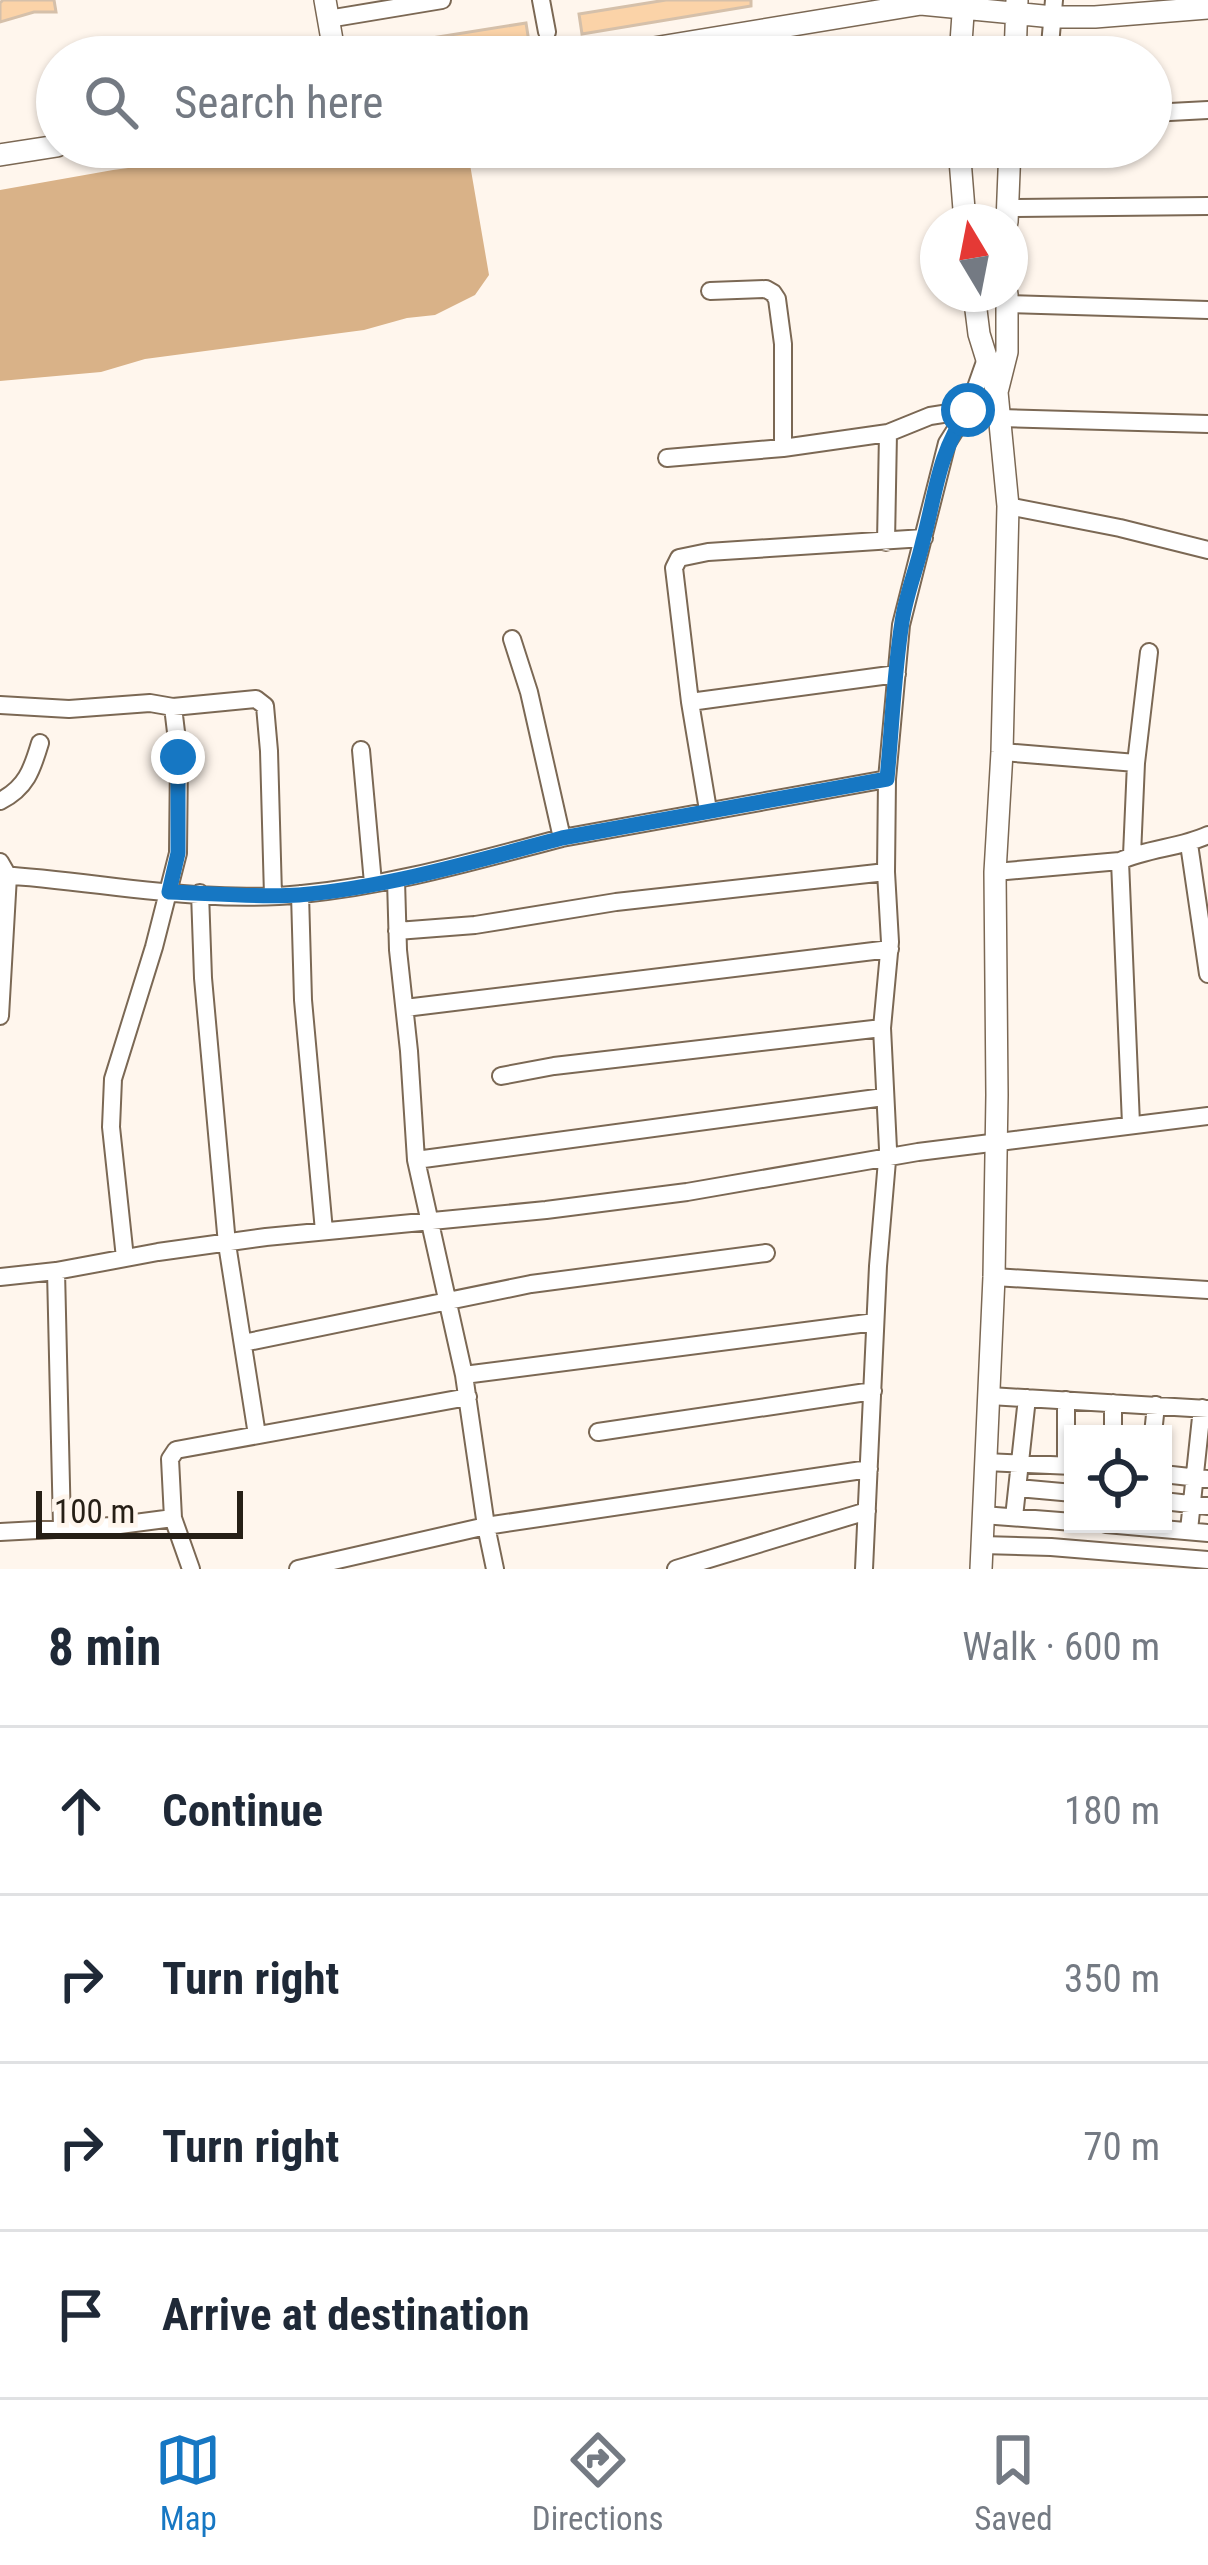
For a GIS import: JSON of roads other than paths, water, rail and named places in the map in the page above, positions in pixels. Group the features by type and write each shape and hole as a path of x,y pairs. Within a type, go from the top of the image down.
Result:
{"street":[{"path":"327,9 442,0"},
{"path":"541,0 547,32"},
{"path":"962,36 964,3"},
{"path":"727,36 921,4 1208,8"},
{"path":"1172,112 1208,110"},
{"path":"0,155 36,149"},
{"path":"960,168 963,204"},
{"path":"1007,204 1009,168"},
{"path":"1028,214 1208,206"},
{"path":"710,291 766,289 777,299 784,344 783,448"},
{"path":"1028,300 1208,310"},
{"path":"977,312 997,392 1008,506 994,872 994,1277 981,1569"},
{"path":"997,392 1007,352 1007,312"},
{"path":"864,1569 887,1159 883,1028 890,949 887,779 901,625 947,443 968,410 986,359"},
{"path":"667,458 888,433 930,416 968,410"},
{"path":"1000,418 1208,424"},
{"path":"886,542 888,433"},
{"path":"1008,506 1208,550"},
{"path":"708,810 674,568 679,558 708,552 924,538"},
{"path":"512,639 562,838"},
{"path":"1131,1124 1126,858 1149,652"},
{"path":"690,702 897,674"},
{"path":"0,705 69,709 150,703 173,707 256,699 265,706 269,751 273,895"},
{"path":"124,1258 111,1127 113,1079 178,853 173,707"},
{"path":"0,802 28,779 40,743"},
{"path":"361,750 374,883"},
{"path":"1002,752 1136,763"},
{"path":"0,1016 3,871 169,892 300,895 396,880 562,838 887,779"},
{"path":"994,872 1126,858 1208,835"},
{"path":"1189,844 1208,974"},
{"path":"397,931 886,872"},
{"path":"396,880 416,1160 464,1375 495,1569"},
{"path":"200,893 227,1244 257,1436"},
{"path":"300,895 303,1000 324,1231"},
{"path":"405,1008 890,949"},
{"path":"501,1076 883,1028"},
{"path":"416,1160 884,1097"},
{"path":"0,1276 266,1237 687,1192 918,1152 1208,1115"},
{"path":"243,1343 531,1284 766,1253"},
{"path":"56,1271 62,1526"},
{"path":"994,1277 1208,1290"},
{"path":"464,1375 875,1322"},
{"path":"598,1432 873,1391"},
{"path":"990,1396 1205,1408 1200,1505 1189,1530"},
{"path":"191,1569 173,1518 170,1459 176,1450 468,1397"},
{"path":"1014,1517 1027,1398"},
{"path":"1066,1400 1068,1425"},
{"path":"1112,1425 1113,1402"},
{"path":"1154,1425 1156,1405"},
{"path":"985,1462 1064,1465"},
{"path":"298,1569 486,1526 869,1468"},
{"path":"1172,1475 1202,1478"},
{"path":"1018,1488 1064,1491"},
{"path":"681,1568 867,1511"},
{"path":"983,1515 1064,1521"},
{"path":"0,1532 173,1518"},
{"path":"1172,1529 1208,1533"},
{"path":"982,1545 1208,1560"}]}
